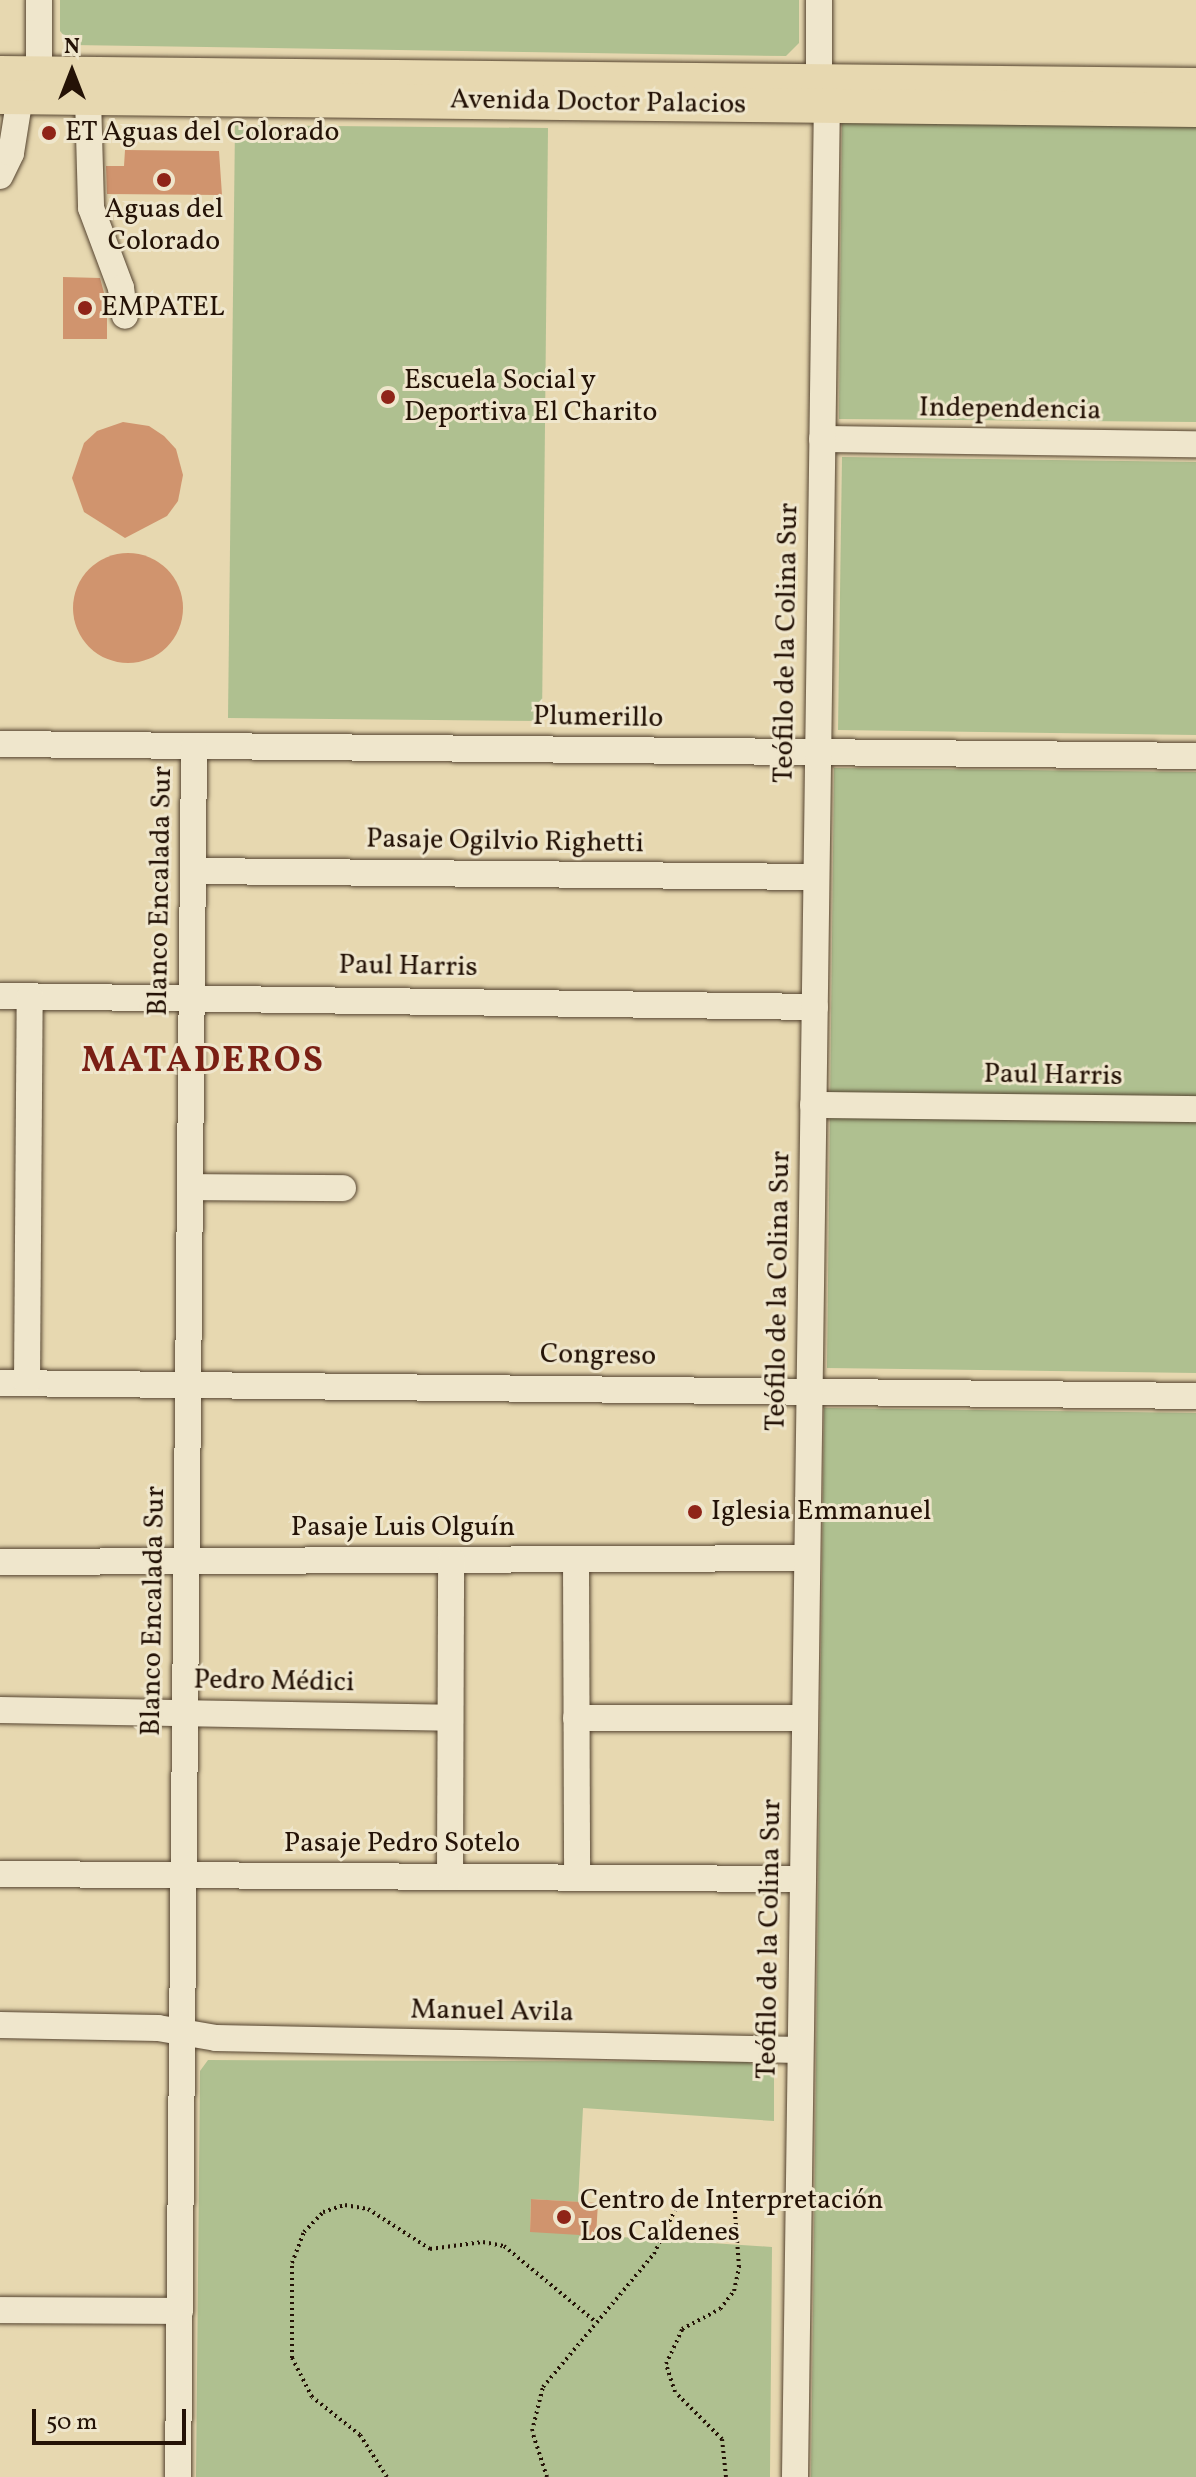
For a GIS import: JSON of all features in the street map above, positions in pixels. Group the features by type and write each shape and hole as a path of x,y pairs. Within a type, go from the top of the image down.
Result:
{"main road":[{"name":"Avenida Doctor Palacios","path":"20,88 88,98 823,94 1196,85"},
{"name":"Avenida Doctor Palacios","path":"20,88 823,94 1196,110"}],"street":[{"path":"0,176 11,153 20,88 39,0"},
{"name":"Teófilo de la Colina Sur","path":"795,2477 822,439 823,94 819,0"},
{"path":"88,98 91,208 121,288 125,316"},
{"name":"Independencia","path":"822,439 1196,444"},
{"name":"Plumerillo","path":"0,744 1196,756"},
{"name":"Blanco Encalada Sur","path":"178,2477 194,746"},
{"name":"Pasaje Ogilvio Righetti","path":"193,871 816,877"},
{"name":"Paul Harris","path":"0,996 815,1007"},
{"path":"27,1383 30,997"},
{"name":"Paul Harris","path":"813,1105 1196,1109"},
{"path":"190,1187 343,1188"},
{"name":"Congreso","path":"0,1383 1196,1396"},
{"name":"Pasaje Luis Olguín","path":"0,1562 807,1558"},
{"path":"576,1559 577,1877"},
{"path":"450,1877 451,1560"},
{"name":"Pedro Médici","path":"0,1710 450,1718"},
{"path":"576,1718 805,1718"},
{"name":"Pasaje Pedro Sotelo","path":"0,1874 803,1879"},
{"name":"Manuel Avila","path":"0,2025 182,2033 216,2038 800,2050"},
{"path":"0,2310 180,2311"}],"path":[{"path":"547,2477 532,2431 536,2402 596,2322 659,2246 681,2197"},
{"path":"726,2477 722,2439 675,2392 666,2364 682,2329 720,2309 734,2291 739,2267 734,2199"},
{"path":"387,2477 360,2435 312,2397 292,2358 292,2263 304,2232 323,2212 345,2205 368,2209 430,2249 483,2242 504,2246 596,2322"}],"green space":[{"path":"60,0 799,0 799,43 786,56 72,45 60,31"},
{"path":"842,120 1196,124 1196,422 839,419"},
{"name":"Escuela Social y Deportiva El Charito","path":"235,125 548,128 542,721 228,718"},
{"path":"842,457 1196,462 1196,735 838,730"},
{"path":"834,768 1196,772 1196,1373 827,1368"},
{"path":"824,1408 1196,1413 1196,2477 811,2477"},
{"path":"208,2060 747,2062 774,2071 774,2121 583,2108 578,2202 531,2199 530,2231 772,2247 770,2477 196,2477 200,2071"}],"building":[{"name":"Aguas del Colorado","path":"125,150 219,151 222,195 107,194 106,166 124,166"},
{"name":"EMPATEL","path":"63,277 100,278 107,304 107,339 63,339"},
{"path":"123,422 149,426 164,436 176,449 183,475 178,501 167,516 125,538 84,512 72,478 84,443 97,431"},
{"path":"128,553 149,557 167,569 179,587 183,608 179,629 167,647 149,659 128,663 107,659 89,647 77,629 73,608 77,587 89,569 107,557"},
{"name":"Centro de Interpretación Los Caldenes","path":"531,2199 598,2203 596,2236 530,2232"}],"place":[{"name":"ET Aguas del Colorado","path":"49,133"},
{"name":"Aguas del Colorado","path":"164,180"},
{"name":"EMPATEL","path":"85,308"},
{"name":"Escuela Social y Deportiva El Charito","path":"388,397"},
{"name":"Iglesia Emmanuel","path":"695,1512"},
{"name":"Centro de Interpretación Los Caldenes","path":"564,2217"}],"district":[{"name":"MATADEROS","path":"203,1063"}]}
